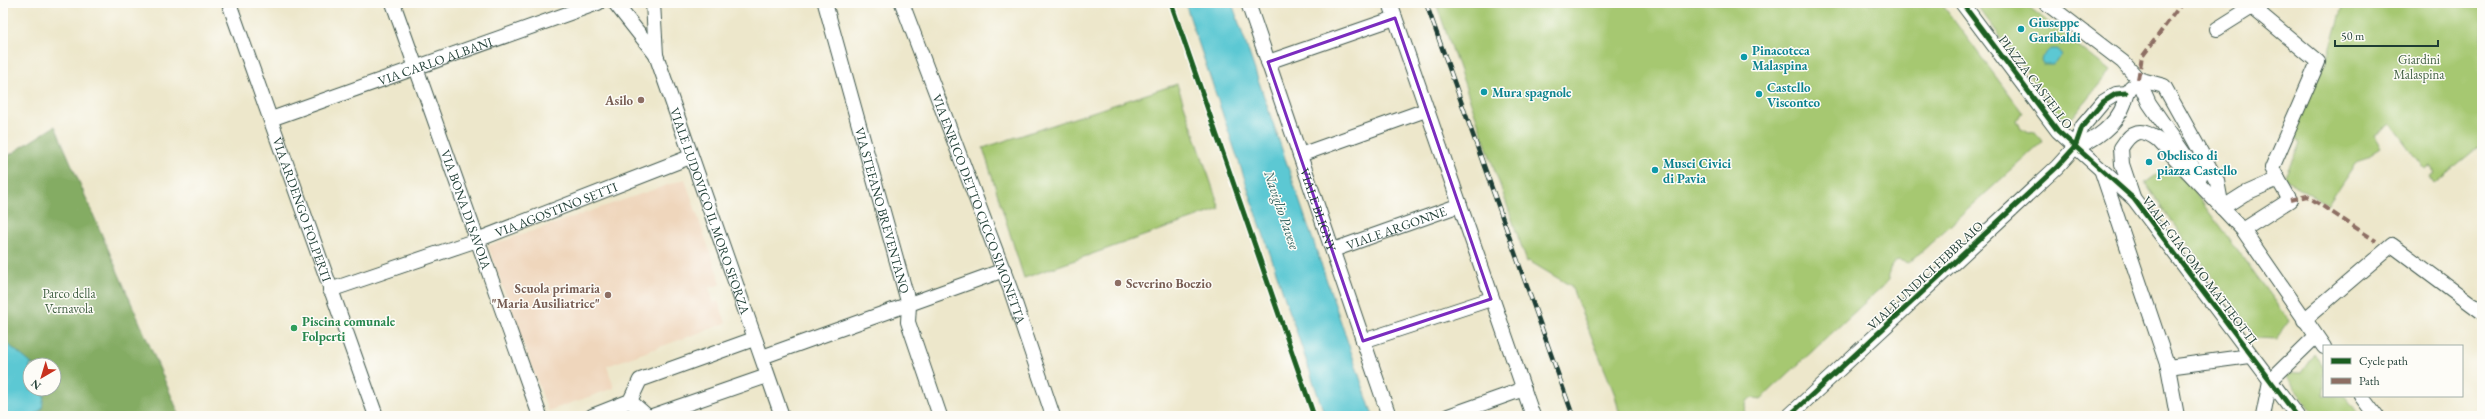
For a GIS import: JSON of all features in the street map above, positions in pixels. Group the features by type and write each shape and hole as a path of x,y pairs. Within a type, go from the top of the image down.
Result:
{"street":[{"name":"VIA ARDENGO FOLPERTI","path":"229,3 376,416"},
{"name":"VIA BONA DI SAVOIA","path":"393,3 540,416"},
{"name":"VIA CARLO ALBANI","path":"271,119 416,70 598,3"},
{"path":"615,3 656,55"},
{"name":"VIALE LUDOVICO IL MORO SFORZA","path":"653,3 656,55 690,157 782,416"},
{"name":"VIA STEFANO BREVENTANO","path":"825,3 909,305 908,322 940,416"},
{"name":"VIA ENRICO DETTO CICCO SIMONETTA","path":"902,3 1004,270 1053,416"},
{"name":"VIALE BLIGNY","path":"1248,3 1389,416"},
{"name":"VIALE ARGONNE","path":"1390,3 1491,299 1533,416"},
{"name":"PIAZZA CASTELLO","path":"1962,3 2058,131 2075,147"},
{"path":"2046,3 2123,62 2138,79 2164,86 2217,181 2222,208 2244,194 2278,179"},
{"path":"2217,29 2252,7 2318,62 2272,168 2290,200 2243,230"},
{"path":"1268,62 1395,18"},
{"name":"PIAZZA CASTELLO","path":"2075,147 2087,143 2102,133 2122,109 2126,92 2138,79"},
{"name":"VIALE GIACOMO MATTEOTTI","path":"2138,79 2149,103 2222,208"},
{"name":"PIAZZA CASTELLO","path":"2075,147 2082,127 2103,102 2116,94 2126,92"},
{"path":"1300,155 1426,110"},
{"name":"VIALE GIACOMO MATTEOTTI","path":"2134,199 2120,154 2121,148 2129,138 2136,132 2142,131 2148,132 2158,140 2243,230 2320,342 2270,381"},
{"name":"VIALE GIACOMO MATTEOTTI","path":"2075,147 2134,199 2250,356 2297,416"},
{"name":"VIALE UNDICI FEBBRAIO","path":"1789,416 2003,218 2075,147"},
{"name":"VIA AGOSTINO SETTI","path":"330,290 477,240 690,157"},
{"path":"2101,169 2168,367 2177,416"},
{"name":"VIALE ARGONNE","path":"1333,250 1460,205"},
{"path":"2304,320 2392,245 2482,312"},
{"path":"762,357 1004,270"},
{"path":"1363,341 1491,299"},
{"path":"592,416 630,402 640,380 754,339"},
{"name":"VIALE GIACOMO MATTEOTTI","path":"2168,367 2250,356"},
{"path":"652,416 767,376"},
{"path":"2263,416 2270,381"},
{"path":"1448,416 1524,389"},
{"path":"2362,397 2376,416"},
{"path":"630,402 647,416"}],"highlighted area":[{"path":"1395,18 1491,299 1363,341 1268,62"}],"shaded area":[{"name":"Scuola primaria \"Maria Ausiliatrice\"","path":"685,179 721,284 709,288 714,303 718,301 726,323 607,366 614,388 548,411 488,246"}],"green space":[{"path":"1436,3 1941,3 2022,112 2017,120 2021,129 2028,133 2035,132 2043,141 1909,263 1898,260 1895,262 1890,268 1889,280 1761,399 1753,398 1747,401 1744,416 1620,416 1615,395 1571,286 1529,261 1527,262"},
{"path":"1975,3 2024,3 2110,71 2072,118 2069,116 2064,121"},
{"name":"Giardini Malaspina","path":"2343,3 2482,3 2482,144 2434,183 2429,176 2434,173 2429,166 2424,169 2390,123 2374,136 2381,147 2355,164 2327,205 2284,178 2300,144 2291,133 2322,67 2325,65"},
{"path":"1177,84 1220,209 1024,278 983,148"},
{"name":"Parco della Vernavola","path":"55,126 180,416 3,416 3,159"},
{"path":"2173,163 2289,321 2276,339 2256,338 2145,183"},
{"path":"2314,354 2323,367 2323,397 2346,397 2360,416 2316,416 2283,372 2301,373"}],"water":[{"name":"Naviglio Pavese","path":"1185,3 1232,3 1373,416 1325,416"},
{"path":"2050,49 2057,49 2062,56 2053,65 2043,65 2041,61 2042,57"},
{"path":"3,340 23,357 22,357 22,397 44,397 42,409 32,416 3,416"}],"railway":[{"path":"1426,3 1573,416"}],"marked path":[{"path":"2138,79 2142,57 2182,3"},
{"path":"2290,200 2307,196 2376,241"}],"cycle path":[{"path":"1171,3 1314,416"},
{"path":"1962,3 2058,131 2134,199 2297,416"},
{"path":"1789,416 2057,167 2075,147 2082,127 2103,102 2116,94 2126,93"}],"place":[{"name":"Giuseppe Garibaldi","path":"2021,29"},
{"name":"Pinacoteca Malaspina","path":"1744,57"},
{"name":"Mura spagnole","path":"1484,92"},
{"name":"Castello Visconteo","path":"1759,94"},
{"name":"Asilo","path":"641,100"},
{"name":"Obelisco di piazza Castello","path":"2149,162"},
{"name":"Musei Civici di Pavia","path":"1655,170"},
{"name":"Severino Boezio","path":"1118,283"},
{"name":"Scuola primaria \"Maria Ausiliatrice\"","path":"608,295"},
{"name":"Piscina comunale Folperti","path":"294,328"}]}
